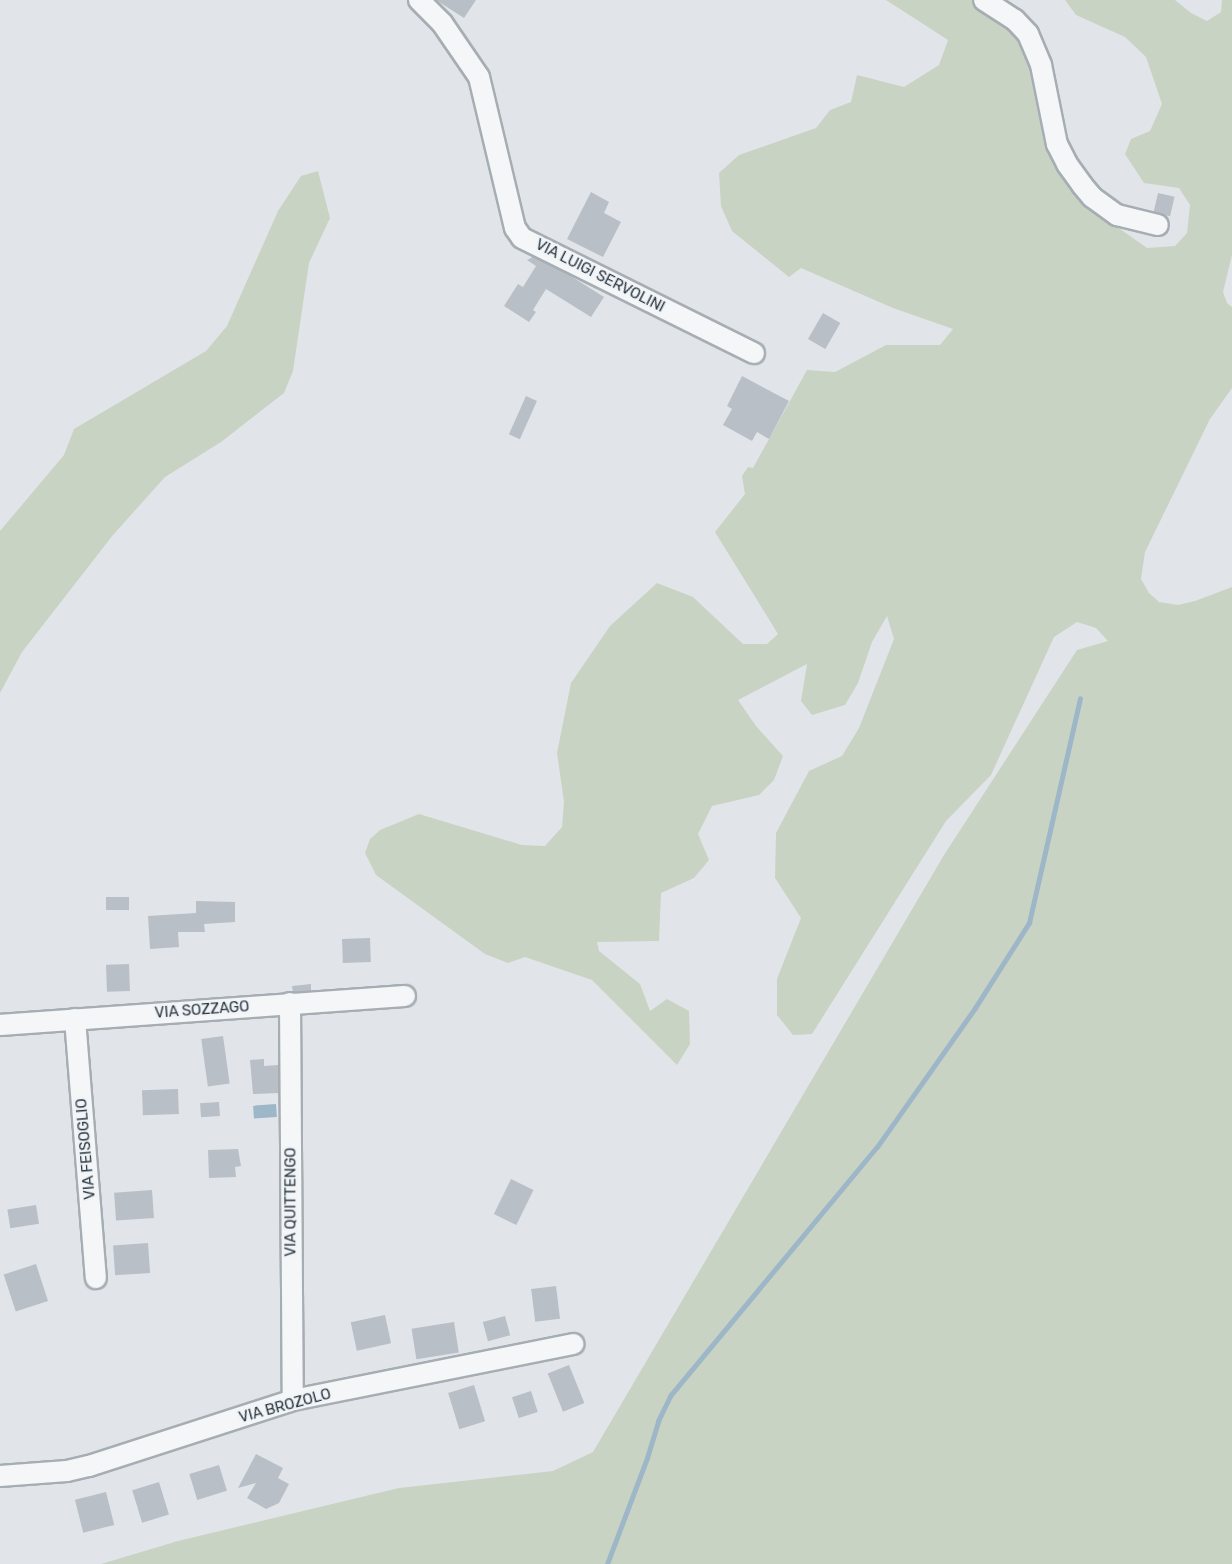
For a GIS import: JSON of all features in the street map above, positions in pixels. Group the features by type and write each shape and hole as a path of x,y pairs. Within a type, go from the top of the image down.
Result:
{"street":[{"name":"VIA LUIGI SERVOLINI","path":"419,0 442,23 479,77 515,228 522,238 754,353"},
{"path":"984,0 1015,20 1028,34 1041,65 1057,144 1067,164 1082,185 1092,197 1117,215 1158,225"},
{"name":"VIA SOZZAGO","path":"0,1025 405,996"},
{"name":"VIA QUITTENGO","path":"290,1004 293,1400"},
{"name":"VIA FEISOGLIO","path":"75,1019 96,1278"},
{"name":"VIA BROZOLO","path":"0,1476 67,1471 89,1466 293,1400 573,1344"}],"green space":[{"path":"886,0 976,0 1026,40 1061,167 1103,217 1147,248 1175,246 1187,233 1190,205 1179,188 1144,183 1125,154 1131,139 1150,131 1162,104 1146,57 1125,37 1076,15 1065,0 1175,0 1191,13 1207,21 1221,12 1222,0 1232,0 1232,255 1223,292 1227,303 1232,307 1232,388 1210,419 1145,552 1141,579 1149,593 1159,602 1178,605 1232,587 1232,1564 101,1564 178,1541 399,1488 553,1471 593,1452 944,855 1077,650 1108,641 1096,628 1077,622 1054,637 991,775 946,821 812,1034 793,1035 777,1015 777,979 801,918 775,878 776,833 809,771 842,756 859,728 894,639 887,616 872,642 858,683 845,705 812,715 801,701 807,664 738,700 756,726 783,756 774,780 759,795 712,806 698,834 709,860 694,878 661,893 659,941 597,942 599,951 640,984 650,1011 667,999 689,1011 690,1044 677,1065 592,980 525,957 508,963 485,954 376,875 365,853 370,839 380,830 419,814 522,845 545,846 562,827 564,802 557,753 571,683 610,626 657,583 693,597 743,644 767,644 778,634 715,532 745,494 742,476 748,467 753,468 807,370 835,372 886,345 940,345 953,329 893,308 801,268 789,277 732,231 721,206 719,173 739,155 816,128 830,110 851,102 857,75 904,87 939,65 948,40"},
{"path":"318,171 330,218 309,263 293,371 284,393 221,442 165,477 113,535 22,652 0,693 0,531 64,455 74,429 206,351 227,326 278,211 301,176"}],"water":[{"path":"276,1104 277,1117 254,1119 253,1106"}],"building":[{"path":"436,0 476,0 464,18"},
{"path":"591,192 609,202 604,213 621,222 603,257 567,239"},
{"path":"1158,193 1175,197 1170,216 1154,212"},
{"path":"533,257 569,275 604,297 591,317 546,289 533,310 536,312 529,322 504,306 518,284 523,287 536,266 527,260"},
{"path":"823,313 840,323 825,349 808,339"},
{"path":"742,376 789,401 769,439 757,432 752,441 723,425 732,409 727,406"},
{"path":"526,396 537,401 520,439 509,434"},
{"path":"106,897 129,897 129,910 106,910"},
{"path":"196,901 235,902 235,922 204,924 205,932 178,932 179,947 150,949 148,916 196,913"},
{"path":"370,938 371,962 343,963 342,939"},
{"path":"129,964 130,991 107,992 106,965"},
{"path":"311,984 311,991 293,992 292,986"},
{"path":"223,1036 230,1084 208,1087 201,1039"},
{"path":"264,1059 264,1066 278,1065 279,1093 253,1094 250,1060"},
{"path":"178,1089 179,1114 143,1115 142,1090"},
{"path":"219,1102 220,1116 201,1117 200,1103"},
{"path":"238,1149 241,1166 235,1167 236,1177 209,1178 208,1150"},
{"path":"511,1179 533,1190 516,1225 494,1214"},
{"path":"152,1190 154,1218 116,1221 114,1193"},
{"path":"36,1205 39,1224 10,1228 7,1210"},
{"path":"148,1243 150,1273 115,1275 113,1245"},
{"path":"36,1264 48,1301 16,1312 4,1275"},
{"path":"556,1286 560,1319 535,1322 531,1289"},
{"path":"385,1315 391,1343 357,1351 351,1322"},
{"path":"505,1316 510,1335 488,1341 483,1322"},
{"path":"454,1322 459,1353 416,1359 412,1329"},
{"path":"569,1365 584,1403 563,1412 548,1374"},
{"path":"474,1385 485,1421 459,1429 448,1393"},
{"path":"531,1391 538,1412 519,1418 512,1397"},
{"path":"256,1454 283,1468 278,1478 289,1484 279,1503 266,1509 247,1498 256,1483 238,1488"},
{"path":"219,1465 227,1491 197,1500 189,1474"},
{"path":"159,1482 169,1515 142,1523 132,1490"},
{"path":"106,1492 114,1525 83,1533 75,1500"}],"waterway":[{"path":"607,1564 647,1458 658,1421 670,1396 877,1147 975,1008 1029,923 1080,699"}]}
